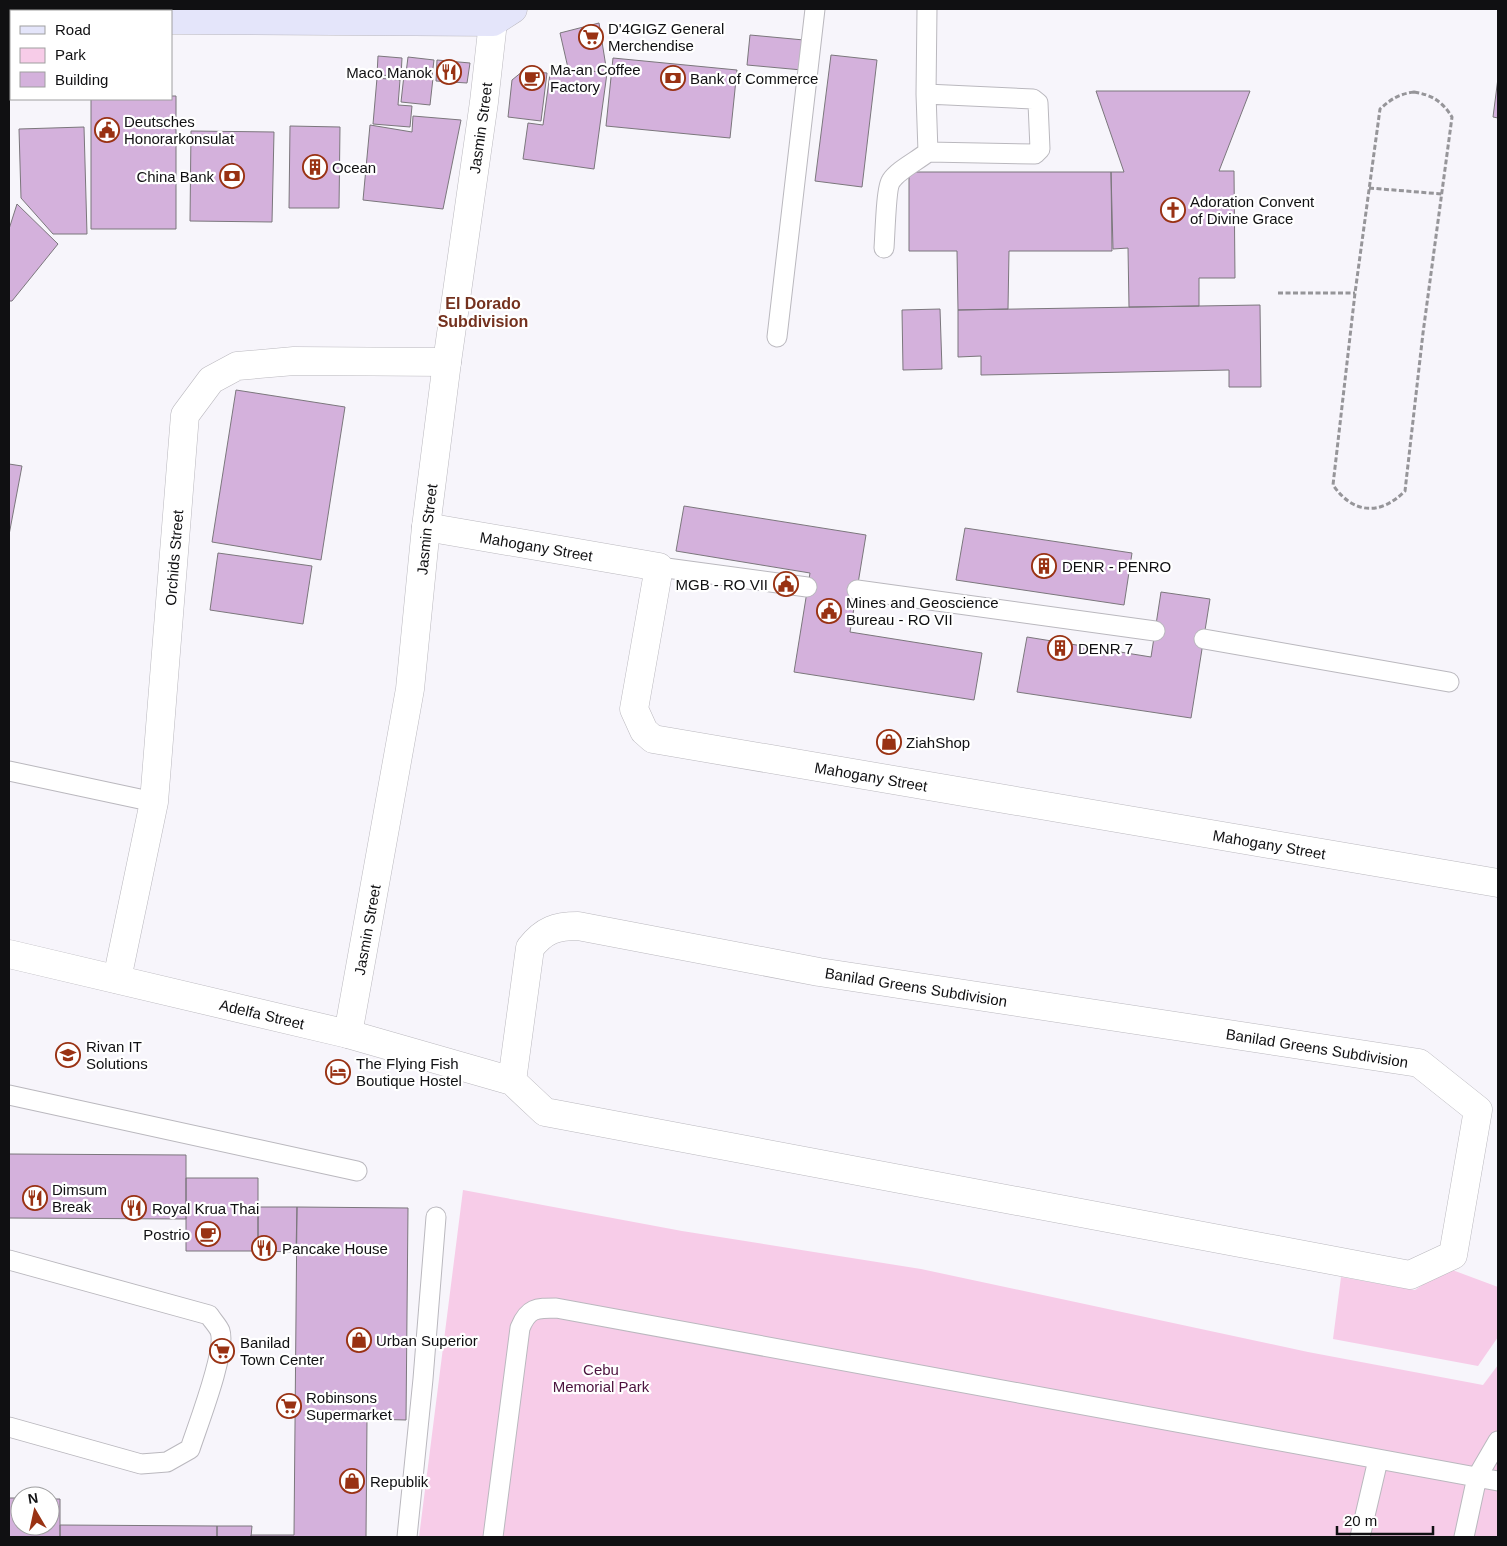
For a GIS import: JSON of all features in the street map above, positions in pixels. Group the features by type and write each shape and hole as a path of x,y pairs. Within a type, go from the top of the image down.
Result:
{"main road":[{"path":"172,20 503,15"}],"street":[{"name":"Jasmin Street","path":"348,1034 410,689 426,527 447,362 484,102 503,15"},
{"name":"Orchids Street","path":"117,979 154,802 186,415 211,380 237,366 294,361 447,362"},
{"name":"Mahogany Street","path":"426,527 658,567 634,709 644,731 653,739 1498,883"},
{"name":"Banilad Greens Subdivision","path":"563,926 578,926 819,972 1418,1063 1478,1110 1453,1255 1410,1275 544,1112 512,1081 530,948 538,938 550,930 563,926"},
{"name":"Adelfa Street","path":"9,954 348,1034 512,1081"}],"lane":[{"path":"777,337 815,9"},
{"path":"927,9 926,94 928,152"},
{"path":"884,248 889,182 928,152 1035,154 1040,149 1038,103 1028,98 926,94"},
{"path":"658,567 808,587"},
{"path":"857,590 1155,630"},
{"path":"1204,639 1449,682"},
{"path":"9,771 154,802"},
{"path":"9,1095 357,1171"},
{"path":"407,1537 424,1380 436,1217"},
{"path":"9,1260 209,1315 220,1332 220,1351 208,1396 190,1449 167,1462 141,1464 9,1427"},
{"path":"494,1537 520,1328 524,1318 536,1308 566,1310 1498,1481"},
{"path":"1464,1537 1477,1477 1498,1441"},
{"path":"1360,1537 1378,1460"}],"path":[{"path":"1414,92 1437,98 1452,117 1423,333 1405,491 1396,500 1384,507 1372,509 1360,507 1349,502 1340,495 1333,485 1354,293 1369,188 1380,109 1389,100 1401,94 1414,92"},
{"path":"1369,188 1442,194"},
{"path":"1278,293 1354,293"}],"green space":[{"name":"Cebu Memorial Park","path":"463,1190 682,1231 921,1269 1308,1352 1483,1385 1498,1365 1498,1537 419,1537"},
{"path":"1447,1268 1498,1287 1498,1337 1478,1366 1333,1339 1341,1277 1415,1290"}],"building":[{"path":"599,23 607,73 568,68 560,33"},
{"path":"750,35 804,40 802,70 747,65"},
{"path":"831,55 877,60 862,187 815,181"},
{"path":"378,56 402,58 401,76 377,75"},
{"path":"408,57 434,60 432,76 406,73"},
{"path":"613,58 737,70 730,138 606,126"},
{"path":"437,60 470,63 467,83 436,81"},
{"path":"551,66 607,73 594,169 523,159 528,123 543,125"},
{"path":"523,71 547,73 541,121 508,117 512,80"},
{"path":"404,75 433,78 430,105 401,102"},
{"path":"377,78 400,80 398,105 412,106 410,127 373,124"},
{"path":"1498,78 1498,118 1493,117"},
{"name":"Adoration Convent of Divine Grace","path":"1096,91 1250,91 1219,171 1234,171 1235,278 1199,278 1199,306 1129,307 1128,248 1113,249 1111,172 1124,172"},
{"path":"172,96 176,96 176,229 91,229 91,100 172,100"},
{"path":"413,116 461,120 443,209 363,200 370,125 412,132"},
{"name":"Ocean","path":"290,126 340,127 339,208 289,208"},
{"path":"84,127 87,234 53,234 21,198 19,129"},
{"name":"China Bank","path":"191,131 274,132 272,222 190,221"},
{"path":"909,172 1111,172 1112,251 1009,251 1008,309 958,310 957,251 909,251"},
{"path":"17,204 58,244 12,301 9,301 9,229"},
{"path":"1260,305 1261,387 1229,387 1229,370 981,375 981,356 958,357 958,310"},
{"path":"940,309 942,369 903,370 902,310"},
{"path":"236,390 345,407 321,560 212,542"},
{"path":"9,464 22,466 9,535"},
{"name":"Mines and Geoscience Bureau - RO VII","path":"684,506 866,535 850,632 982,653 974,700 794,672 810,573 676,551"},
{"name":"DENR - PENRO","path":"965,528 1132,553 1124,605 956,580"},
{"path":"218,553 312,566 303,624 210,610"},
{"name":"DENR 7","path":"1161,592 1210,599 1191,718 1017,692 1027,637 1151,657"},
{"path":"9,1154 186,1155 186,1219 9,1218"},
{"path":"186,1178 258,1178 258,1251 186,1251"},
{"path":"258,1207 297,1207 296,1252 258,1251"},
{"path":"297,1207 408,1208 406,1420 367,1419 366,1537 251,1537 251,1535 294,1535"},
{"path":"9,1498 10,1536 60,1536 60,1537 9,1537"},
{"path":"60,1525 217,1526 217,1537 60,1536"},
{"path":"217,1526 252,1526 251,1537 217,1537"}],"place":[{"name":"D'4GIGZ General Merchendise","path":"591,37"},
{"name":"Maco Manok","path":"449,72"},
{"name":"Ma-an Coffee Factory","path":"532,78"},
{"name":"Bank of Commerce","path":"673,78"},
{"name":"Deutsches Honorarkonsulat","path":"107,130"},
{"name":"Ocean","path":"315,167"},
{"name":"China Bank","path":"232,176"},
{"name":"Adoration Convent of Divine Grace","path":"1173,210"},
{"name":"DENR - PENRO","path":"1044,566"},
{"name":"MGB - RO VII","path":"786,584"},
{"name":"Mines and Geoscience Bureau - RO VII","path":"829,611"},
{"name":"DENR 7","path":"1060,648"},
{"name":"ZiahShop","path":"889,742"},
{"name":"Rivan IT Solutions","path":"68,1055"},
{"name":"The Flying Fish Boutique Hostel","path":"338,1072"},
{"name":"Dimsum Break","path":"35,1198"},
{"name":"Royal Krua Thai","path":"134,1208"},
{"name":"Postrio","path":"208,1234"},
{"name":"Pancake House","path":"264,1248"},
{"name":"Urban Superior","path":"359,1340"},
{"name":"Banilad Town Center","path":"222,1351"},
{"name":"Robinsons Supermarket","path":"289,1406"},
{"name":"Republik","path":"352,1481"}],"district":[{"name":"El Dorado Subdivision","path":"483,312"}]}
